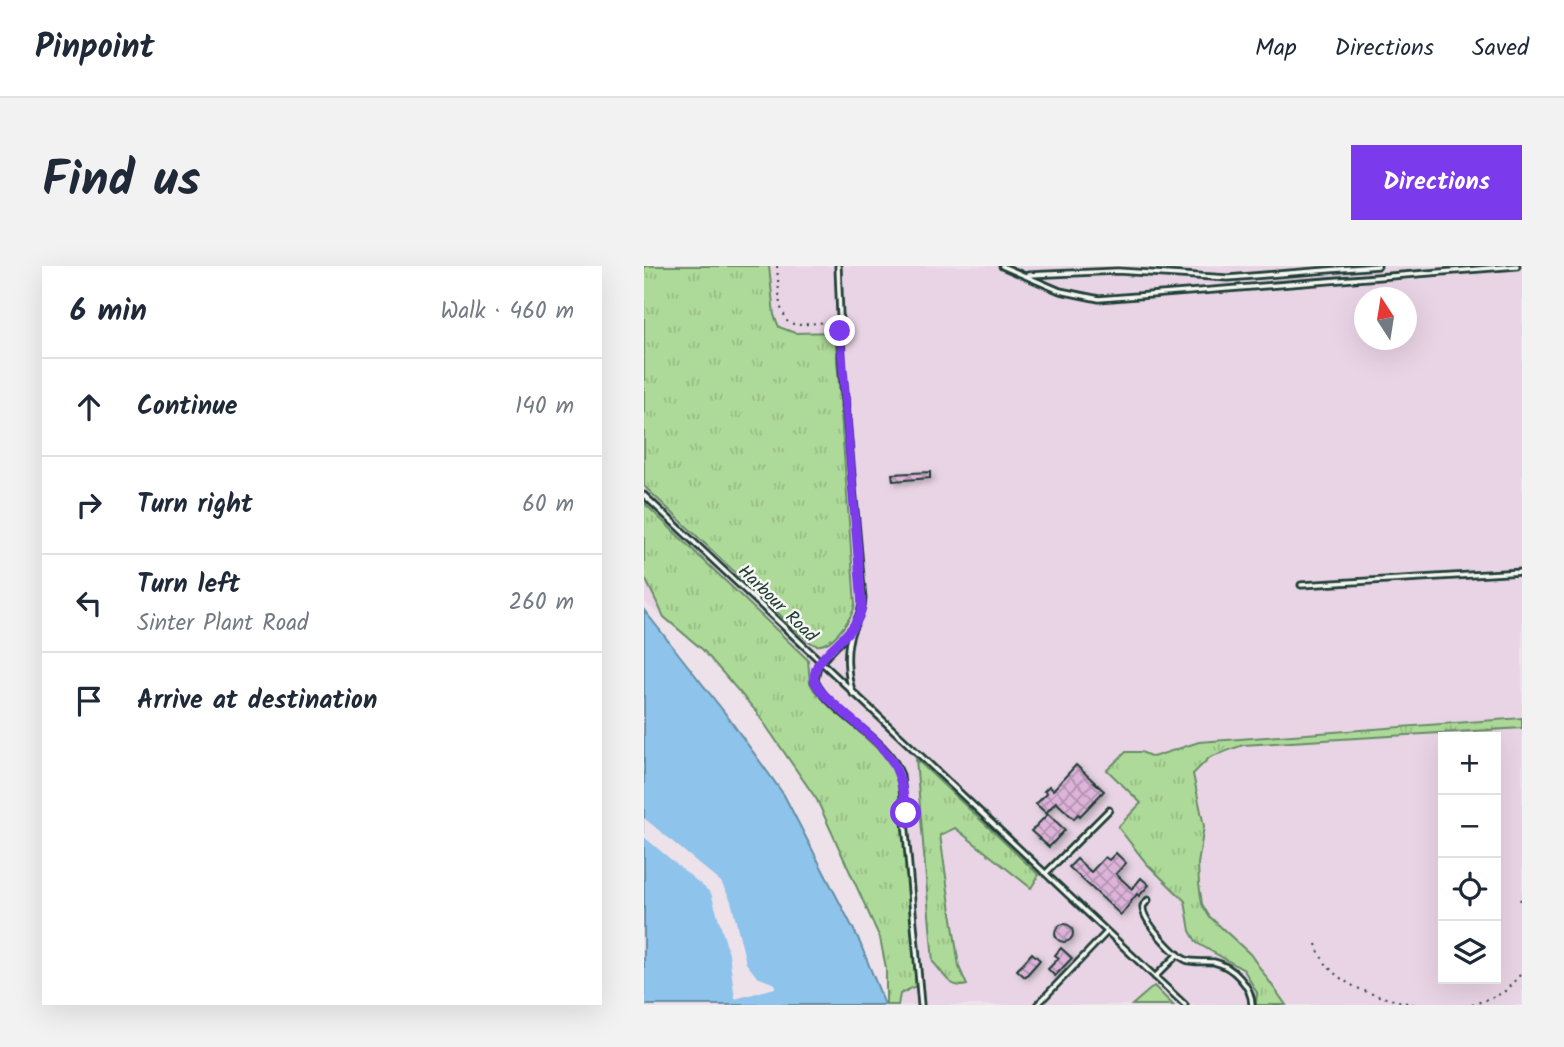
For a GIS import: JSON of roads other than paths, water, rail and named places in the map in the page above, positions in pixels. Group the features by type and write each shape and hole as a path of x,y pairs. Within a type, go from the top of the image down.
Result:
{"lane":[{"path":"838,266 839,321 863,599 860,616 853,629 820,662 814,673 819,689 887,753 901,775 921,1005"},
{"path":"1002,266 1060,291 1099,299 1517,266"},
{"path":"1023,275 1118,271 1227,278 1378,266"},
{"name":"Harbour Road","path":"644,495 892,732 1046,874"},
{"path":"1301,585 1522,572"},
{"path":"853,629 848,664 853,694"},
{"path":"1109,810 1046,874 1185,1005"},
{"path":"1148,900 1141,909 1145,918 1178,954 1186,960 1226,967 1246,987 1252,1005"},
{"path":"1037,1005 1107,932"},
{"path":"1155,977 1178,954"}],"water":[{"path":"644,610 725,713 784,795 858,938 885,1005 644,1005"}]}
